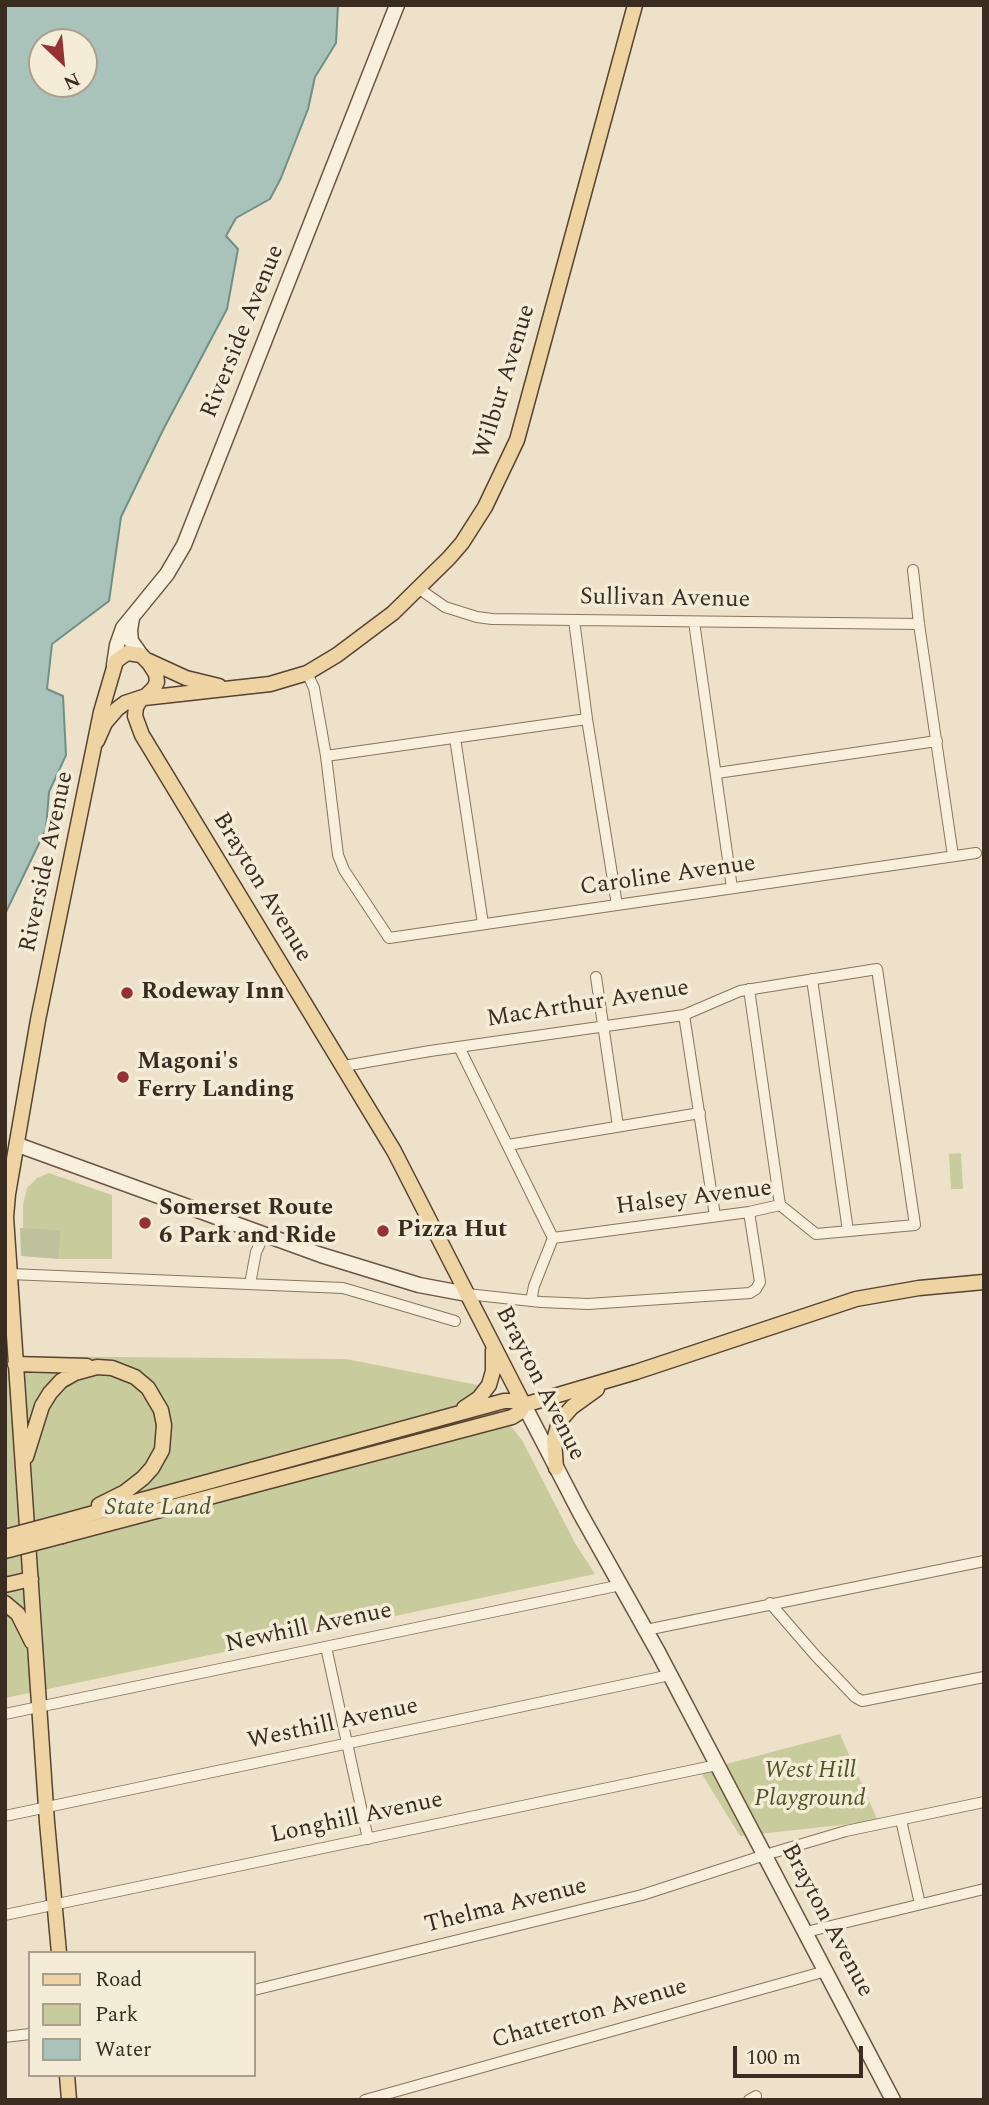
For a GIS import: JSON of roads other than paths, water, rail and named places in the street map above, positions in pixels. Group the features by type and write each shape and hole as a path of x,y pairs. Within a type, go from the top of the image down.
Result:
{"main road":[{"name":"Riverside Avenue","path":"58,1951 6,1217 12,1143 102,712 114,667 115,651 121,633 167,575 184,545 397,5"},
{"name":"Wilbur Avenue","path":"141,699 279,682 307,673 367,634 462,543 485,508 513,451 635,5"},
{"path":"133,616 131,637 134,647 144,657 154,670 156,682 152,691 141,699 131,699 124,695 117,683 114,667 123,655 135,653 144,657"},
{"name":"Wilbur Avenue","path":"144,657 195,681 241,687"},
{"name":"Riverside Avenue","path":"97,741 112,713 121,706 141,699"},
{"name":"Brayton Avenue","path":"141,699 136,707 136,721 145,740 394,1151 556,1468 670,1675 893,2100"},
{"path":"12,1143 365,1270 419,1285 467,1294"},
{"path":"5,1551 62,1529 446,1417 504,1401 524,1405 614,1379 856,1299 922,1287 984,1282"},
{"path":"446,1417 470,1405 486,1390 493,1371 493,1345"},
{"path":"15,1364 121,1370 135,1377 153,1395 163,1417 162,1450 152,1468 132,1487 62,1529"},
{"path":"23,1468 38,1414 50,1393 61,1381 75,1373 104,1367"},
{"path":"556,1468 555,1435 563,1417 583,1398 614,1379"},
{"path":"5,1537 62,1529 512,1417 520,1412 524,1405"},
{"path":"5,1585 31,1580"},
{"path":"5,1603 21,1619 35,1648"},
{"path":"67,2077 69,2100"}],"street":[{"path":"913,570 953,856"},
{"name":"Sullivan Avenue","path":"418,588 445,607 477,617 919,624"},
{"path":"574,620 617,905"},
{"path":"694,622 732,888"},
{"path":"307,673 314,688 326,756 587,719"},
{"path":"456,738 482,924"},
{"path":"717,773 937,741"},
{"name":"Caroline Avenue","path":"326,756 338,855 344,870 389,938 976,853"},
{"name":"MacArthur Avenue","path":"344,1066 684,1015 749,989 877,969 915,1225"},
{"path":"596,977 618,1126"},
{"path":"812,979 848,1231"},
{"path":"749,989 780,1205"},
{"path":"684,1015 715,1216"},
{"path":"459,1047 553,1238 534,1286 531,1301"},
{"path":"508,1145 700,1113"},
{"name":"Halsey Avenue","path":"553,1238 749,1212 780,1205 817,1234 915,1225"},
{"path":"467,1294 588,1304 752,1293 760,1280 749,1212"},
{"path":"250,1284 256,1252 264,1235"},
{"path":"10,1274 343,1288 455,1321"},
{"path":"646,1630 984,1561"},
{"name":"Newhill Avenue","path":"5,1714 621,1585"},
{"path":"770,1603 814,1655 862,1701 984,1676"},
{"path":"326,1647 368,1839"},
{"name":"Westhill Avenue","path":"5,1816 670,1675"},
{"name":"Longhill Avenue","path":"5,1915 717,1765"},
{"name":"Thelma Avenue","path":"256,1990 642,1895 846,1831 984,1802"},
{"path":"901,1819 920,1903"},
{"path":"806,1932 984,1889"},
{"name":"Chatterton Avenue","path":"365,2100 827,1971"},
{"path":"5,2037 28,2034"}],"water":[{"path":"5,5 338,5 336,43 315,77 308,109 281,178 270,199 236,218 226,236 238,249 227,309 121,517 109,601 52,644 47,689 63,696 66,755 49,792 46,829 5,914"}],"place":[{"name":"Rodeway Inn","path":"127,993"},
{"name":"Magoni's Ferry Landing","path":"123,1077"},
{"name":"Somerset Route 6 Park and Ride","path":"145,1223"},
{"name":"Pizza Hut","path":"383,1231"}],"park label":[{"name":"State Land","path":"158,1509"},
{"name":"West Hill Playground","path":"810,1786"}]}
